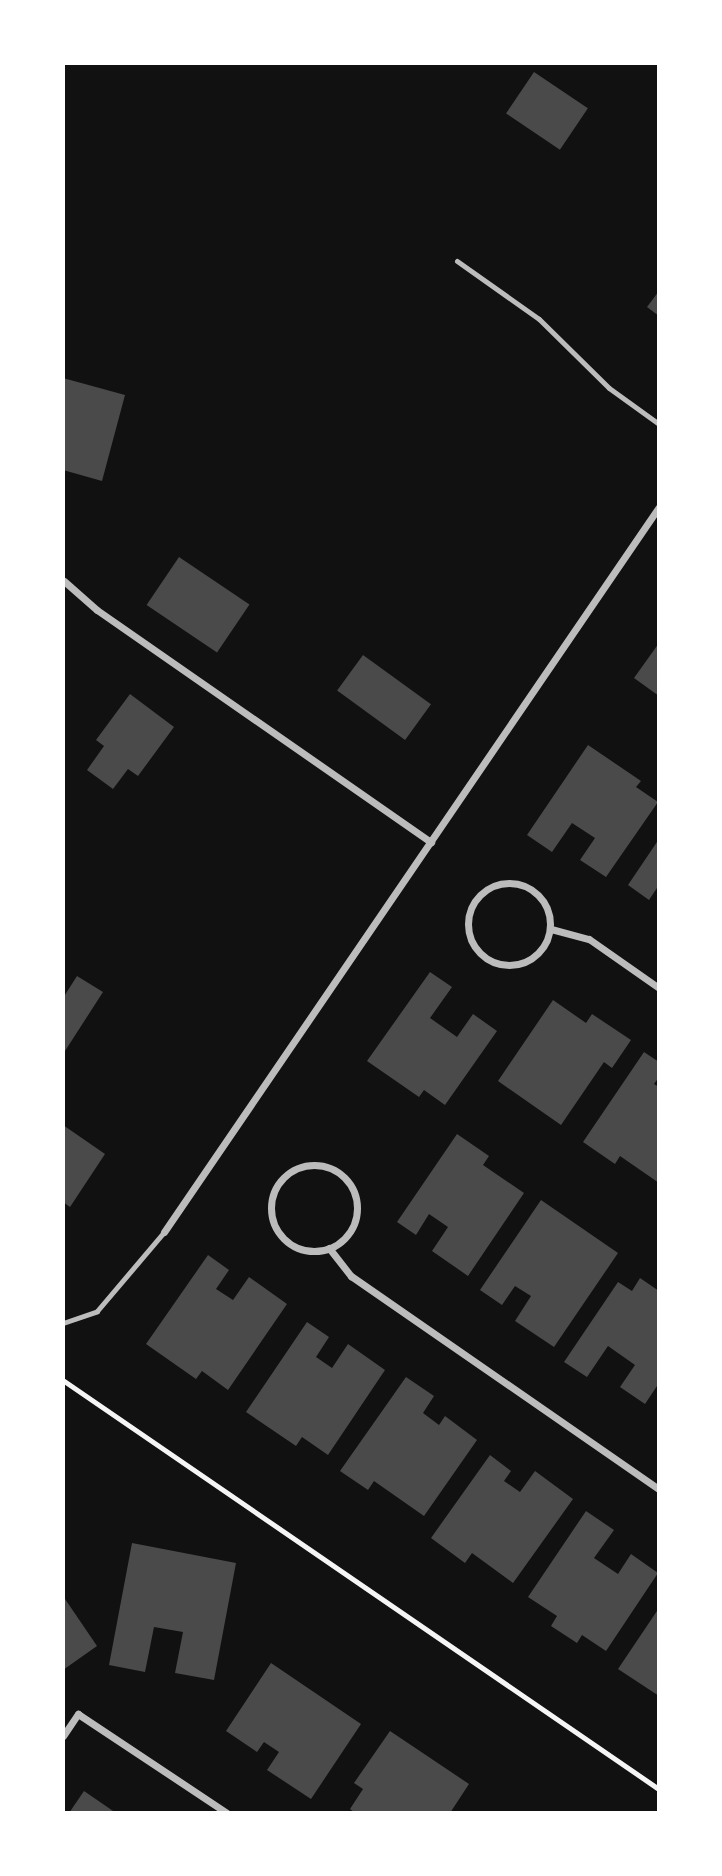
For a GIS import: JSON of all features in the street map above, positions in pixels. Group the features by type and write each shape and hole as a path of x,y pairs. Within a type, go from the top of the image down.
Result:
{"street":[{"path":"164,1232 659,507"},
{"path":"64,581 97,610 431,842"},
{"path":"508,883 531,888 540,896 547,906 551,929 547,943 533,958 513,965 499,964 476,949 467,922 477,898 496,884 508,883"},
{"path":"551,929 589,939 659,988"},
{"path":"299,1167 327,1167 349,1182 355,1194 356,1220 341,1242 329,1248 314,1251 300,1248 287,1241 277,1229 272,1200 277,1186 286,1175 299,1167"},
{"path":"329,1248 351,1276 659,1489"},
{"path":"63,1736 78,1714 227,1813"}],"lane":[{"path":"457,261 539,319 609,388 659,424"},
{"path":"63,1323 97,1311 164,1232"}],"path":[{"path":"63,1380 659,1789"}],"building":[{"path":"534,72 588,108 560,150 506,113"},
{"path":"659,291 659,316 647,307"},
{"path":"63,378 125,395 102,481 63,470"},
{"path":"179,557 249,605 217,653 147,605"},
{"path":"659,643 659,696 634,678"},
{"path":"363,655 431,704 405,740 337,691"},
{"path":"130,694 174,727 138,776 128,769 113,789 87,770 104,746 96,740"},
{"path":"588,745 641,781 636,787 658,802 606,877 580,860 595,838 572,823 552,852 527,835"},
{"path":"659,839 659,885 649,900 628,885"},
{"path":"430,972 452,987 430,1018 457,1037 473,1014 497,1031 445,1105 424,1090 419,1097 367,1061"},
{"path":"77,976 103,992 65,1051 63,998"},
{"path":"553,1000 586,1023 592,1014 631,1040 612,1068 604,1062 561,1125 498,1081"},
{"path":"644,1052 659,1062 659,1077 654,1084 659,1087 659,1183 620,1156 615,1164 583,1142"},
{"path":"63,1125 105,1154 70,1207 63,1202"},
{"path":"457,1134 489,1156 483,1165 524,1193 468,1276 432,1251 448,1227 429,1214 416,1235 397,1222"},
{"path":"541,1200 618,1253 554,1347 515,1321 531,1296 515,1286 502,1305 480,1290"},
{"path":"208,1255 229,1270 216,1289 233,1300 249,1277 287,1304 228,1390 202,1371 196,1379 146,1344"},
{"path":"640,1278 659,1291 659,1383 645,1404 620,1387 635,1365 608,1346 587,1377 564,1362 618,1282 632,1291"},
{"path":"307,1322 329,1337 316,1357 332,1368 348,1344 385,1370 328,1455 302,1437 296,1446 246,1412"},
{"path":"406,1377 434,1396 423,1413 439,1425 445,1416 477,1440 424,1516 374,1481 368,1490 340,1471"},
{"path":"490,1455 511,1471 504,1481 520,1492 535,1471 573,1499 513,1583 472,1553 465,1563 431,1538"},
{"path":"586,1511 614,1530 594,1558 618,1574 631,1554 658,1573 606,1651 582,1635 577,1643 551,1626 557,1616 528,1597"},
{"path":"132,1543 236,1563 214,1680 175,1673 183,1632 154,1627 145,1672 109,1665"},
{"path":"63,1596 97,1646 63,1670"},
{"path":"659,1608 659,1696 618,1669"},
{"path":"271,1663 361,1724 311,1799 267,1770 279,1752 264,1742 257,1752 226,1731"},
{"path":"390,1731 469,1784 450,1813 355,1813 350,1809 363,1789 354,1783"},
{"path":"84,1791 116,1813 69,1813"}]}
